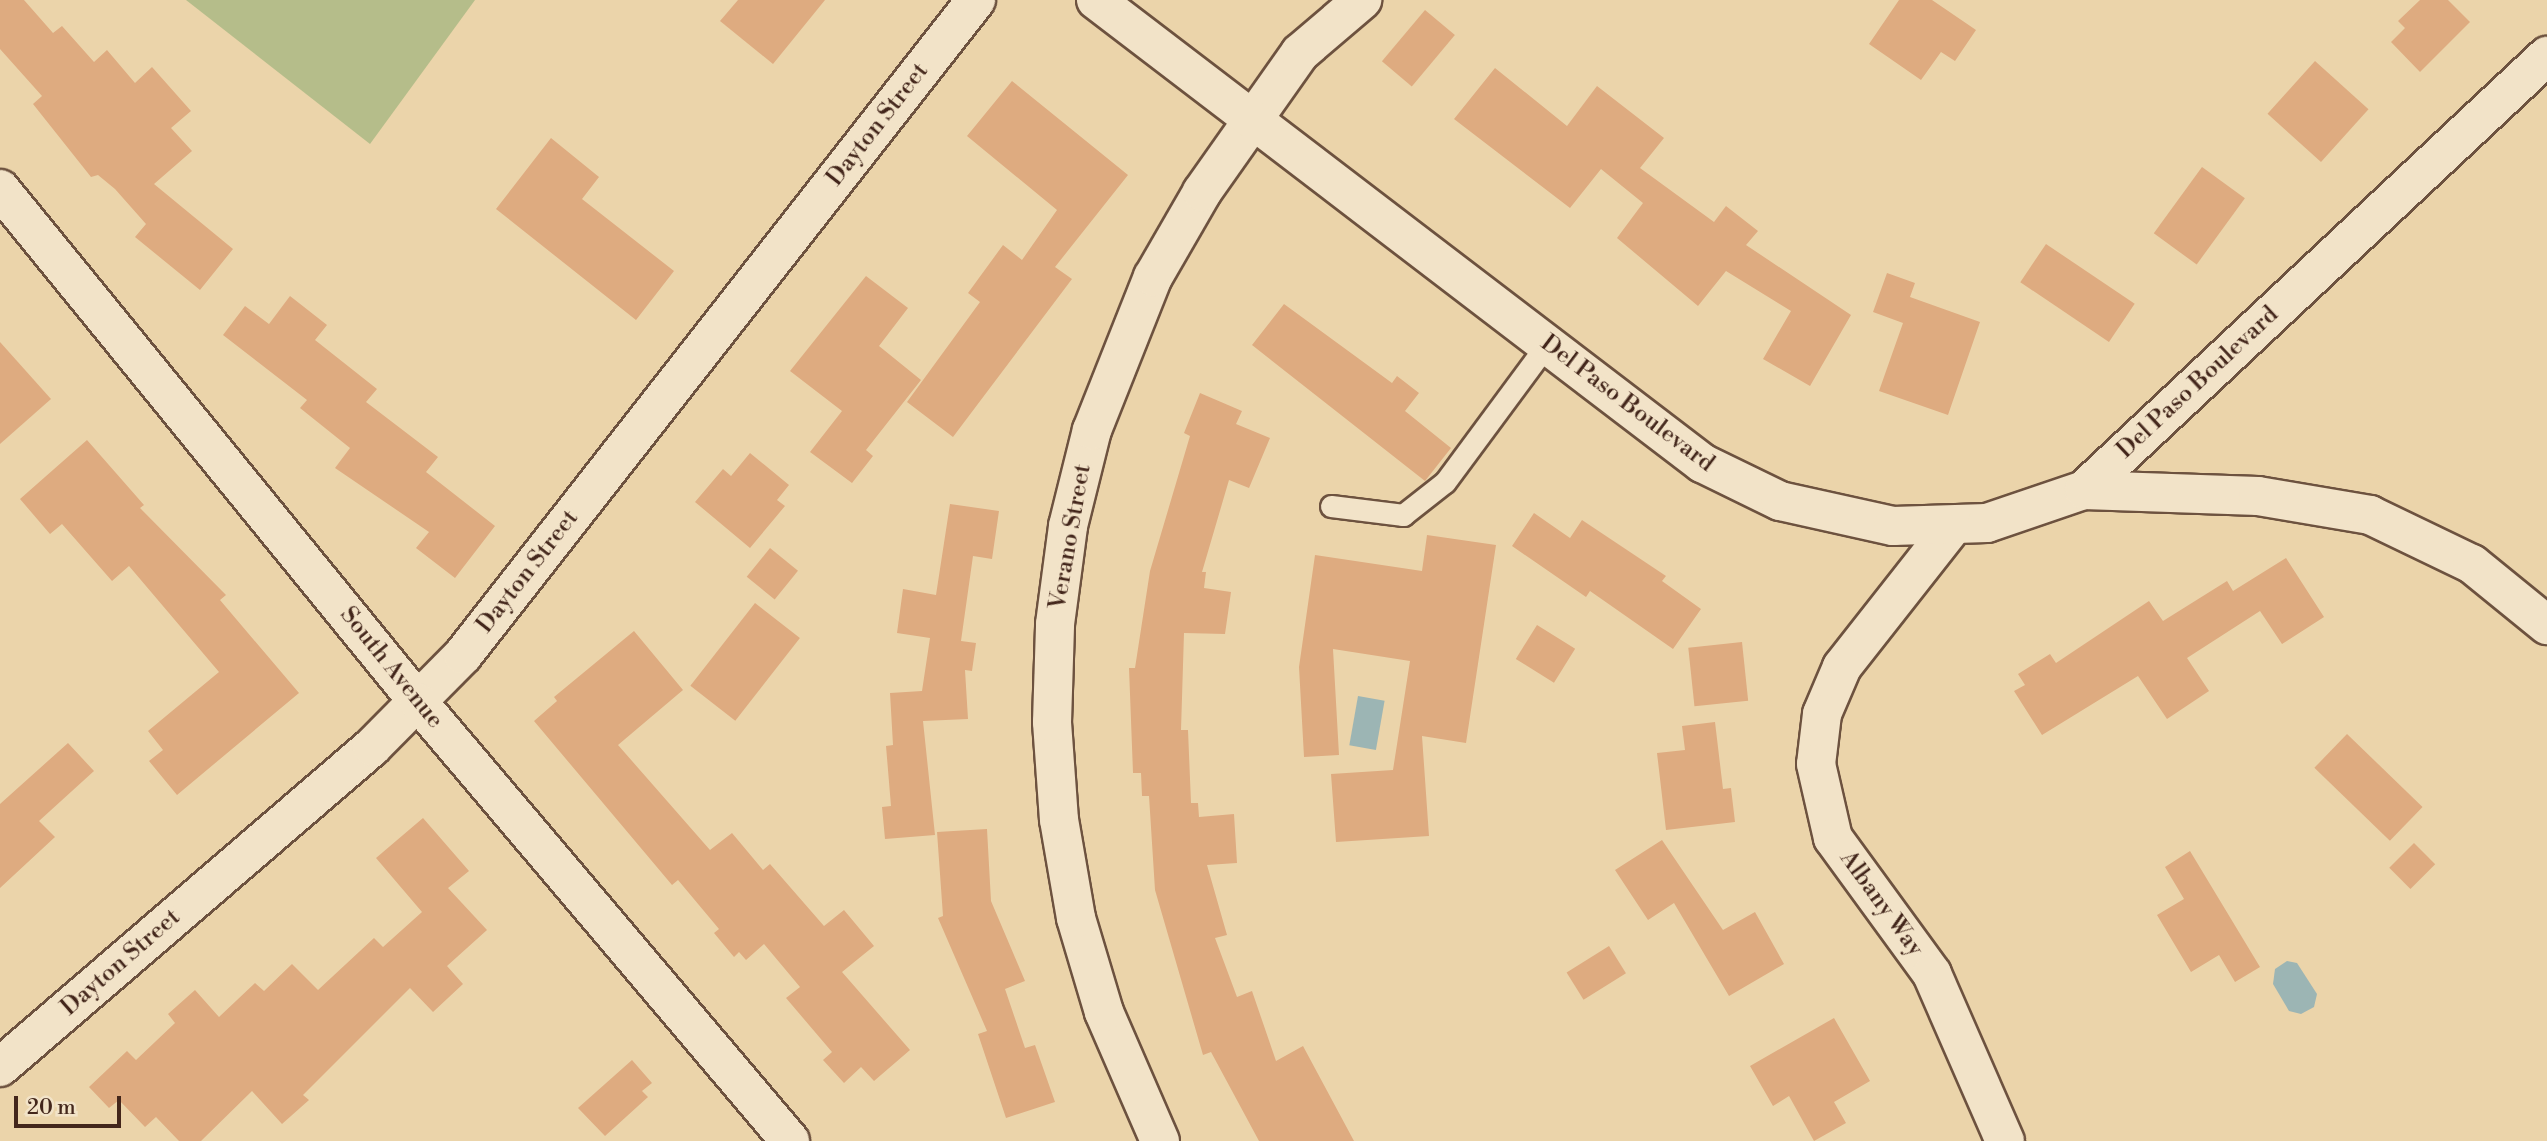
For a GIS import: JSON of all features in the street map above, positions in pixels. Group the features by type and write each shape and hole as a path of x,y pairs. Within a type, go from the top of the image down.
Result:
{"street":[{"name":"Dayton Street","path":"0,1067 419,703 463,655 976,0"},
{"name":"Del Paso Boulevard","path":"1096,0 1702,463 1769,496 1836,518 1893,526 1952,527 1987,523 2084,490 2547,56"},
{"name":"Verano Street","path":"1160,1141 1104,1012 1076,918 1059,820 1052,722 1055,624 1077,488 1125,337 1202,192 1300,53 1362,0"},
{"name":"South Avenue","path":"0,189 419,703 790,1141"},
{"path":"2084,490 2259,496 2370,515 2472,564 2547,625"},
{"name":"Albany Way","path":"1952,527 1842,667 1822,714 1816,764 1833,838 1932,974 2005,1141"}],"lane":[{"path":"1331,506 1403,515 1445,482 1547,344"}],"green space":[{"path":"186,0 475,0 370,144"}],"water":[{"path":"1358,696 1385,701 1376,750 1349,745"},
{"path":"2287,961 2297,963 2317,994 2314,1007 2301,1014 2289,1011 2273,984 2275,969"}],"building":[{"path":"0,0 24,0 53,33 62,26 94,62 107,50 135,83 152,67 191,111 171,128 192,151 154,184 233,249 200,290 135,237 146,224 115,189 98,175 91,177 33,104 42,96 0,49"},
{"path":"738,0 825,0 773,64 720,21"},
{"path":"1899,0 1932,0 1976,30 1955,61 1941,52 1921,80 1869,44"},
{"path":"2420,0 2448,0 2470,22 2420,72 2391,42 2405,28 2398,21"},
{"path":"1425,10 1455,35 1412,86 1382,61"},
{"path":"2315,61 2369,109 2321,162 2267,114"},
{"path":"1495,68 1567,126 1597,86 1664,138 1640,168 1714,222 1726,206 1758,231 1746,245 1851,315 1810,386 1763,359 1791,311 1726,271 1698,306 1617,238 1643,203 1601,169 1570,208 1454,119"},
{"path":"1012,81 1128,175 1055,267 1072,279 953,437 907,402 980,302 968,293 1003,245 1022,260 1057,210 967,136"},
{"path":"551,138 599,177 582,199 674,271 636,320 496,209"},
{"path":"2202,167 2245,198 2197,264 2154,233"},
{"path":"2046,244 2135,304 2109,342 2020,282"},
{"path":"1887,273 1915,283 1910,297 1980,322 1948,415 1879,391 1903,323 1873,312"},
{"path":"866,276 908,308 879,346 921,380 866,450 873,456 852,483 810,452 842,411 790,371"},
{"path":"290,296 327,325 315,340 377,389 366,402 438,457 426,472 495,526 455,578 416,548 429,532 335,468 350,448 300,408 307,400 223,335 245,306 269,324"},
{"path":"1284,304 1392,383 1397,376 1419,393 1405,411 1451,448 1425,481 1252,345"},
{"path":"0,342 51,399 0,444"},
{"path":"1200,393 1242,411 1236,424 1270,438 1249,488 1229,480 1202,572 1206,572 1204,588 1231,592 1225,634 1184,633 1181,730 1188,730 1191,803 1198,803 1199,817 1234,814 1237,863 1207,865 1227,935 1215,938 1237,997 1252,991 1276,1061 1303,1046 1354,1141 1259,1141 1211,1052 1203,1055 1155,890 1149,796 1142,796 1141,773 1133,773 1129,668 1135,668 1150,571 1190,436 1184,433"},
{"path":"87,440 144,505 140,508 226,595 220,600 299,693 177,795 149,761 163,750 148,731 219,672 129,566 112,581 62,524 50,534 20,499"},
{"path":"750,453 789,485 777,500 785,506 750,548 695,502 723,469 731,476"},
{"path":"950,504 999,511 992,559 973,556 961,641 976,643 972,671 965,670 968,719 923,721 935,835 885,839 882,807 891,806 886,746 893,745 890,693 922,691 930,638 897,633 903,589 936,595"},
{"path":"1534,513 1570,538 1582,520 1666,576 1662,581 1701,609 1673,649 1590,591 1586,597 1512,546"},
{"path":"1427,535 1496,545 1466,743 1422,736 1429,836 1336,842 1331,774 1393,770 1410,661 1333,649 1339,755 1304,757 1299,667 1315,555 1422,571"},
{"path":"770,548 798,571 775,599 747,577"},
{"path":"2286,558 2324,617 2282,644 2260,611 2187,658 2209,691 2167,719 2138,676 2042,735 2014,691 2025,685 2018,674 2050,654 2056,663 2149,601 2163,621 2227,581 2233,591"},
{"path":"755,603 800,638 735,721 690,686"},
{"path":"1537,625 1575,649 1554,683 1516,659"},
{"path":"634,631 683,690 618,745 710,850 732,833 763,870 770,864 824,926 844,910 874,946 842,972 910,1050 874,1081 861,1067 844,1083 823,1060 832,1052 786,998 800,987 764,944 746,960 739,952 734,957 714,933 719,929 678,880 672,885 534,721 557,701 554,697"},
{"path":"1742,642 1748,701 1694,706 1688,648"},
{"path":"1715,722 1723,789 1731,788 1735,822 1666,830 1657,753 1685,750 1682,726"},
{"path":"2347,734 2423,807 2390,841 2314,768"},
{"path":"68,743 94,771 39,821 55,837 0,888 0,804"},
{"path":"423,818 469,871 448,888 487,930 447,966 463,984 433,1012 410,988 303,1095 309,1100 282,1124 252,1091 201,1141 179,1141 156,1117 145,1127 119,1100 109,1108 89,1087 127,1051 136,1060 175,1023 168,1014 195,990 219,1017 255,983 264,991 292,964 318,990 374,938 383,947 422,912 376,858"},
{"path":"987,829 991,901 1025,981 1005,989 1025,1048 1035,1045 1055,1102 1006,1118 978,1034 987,1031 938,918 943,916 937,832"},
{"path":"1662,840 1723,930 1755,912 1784,964 1729,996 1674,903 1648,920 1615,870"},
{"path":"2414,843 2435,864 2410,889 2389,868"},
{"path":"2190,851 2260,967 2235,982 2219,955 2191,972 2157,915 2184,899 2165,867"},
{"path":"1609,946 1626,973 1584,1000 1567,972"},
{"path":"1834,1018 1870,1081 1834,1102 1846,1123 1814,1141 1789,1096 1773,1106 1750,1066"},
{"path":"632,1060 652,1083 642,1091 648,1097 605,1136 578,1108"}]}
